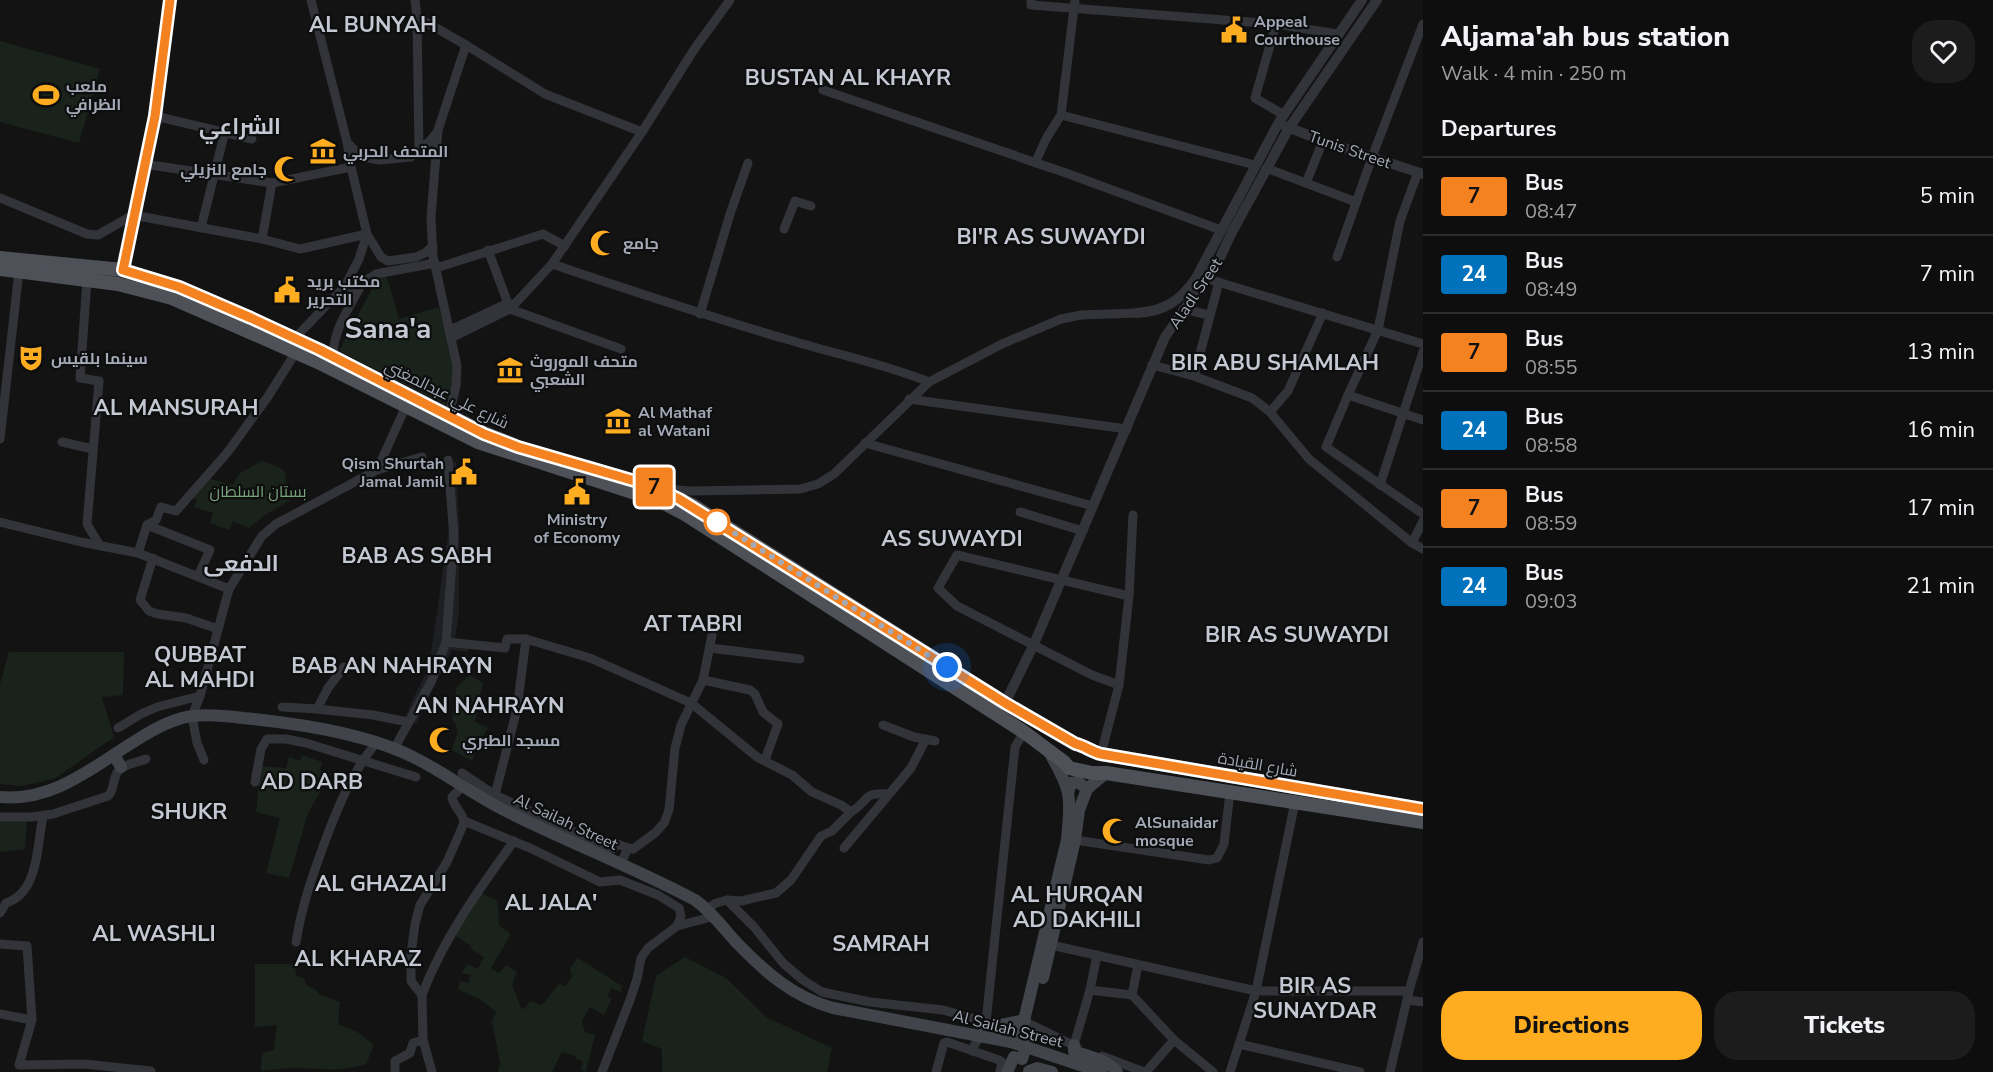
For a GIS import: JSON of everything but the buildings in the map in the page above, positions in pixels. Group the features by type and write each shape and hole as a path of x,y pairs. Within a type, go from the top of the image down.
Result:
{"main road":[{"name":"شارع علي عبدالمغني","path":"0,258 123,270 179,287 296,345 318,362 478,442 688,509 1005,703 1088,750"},
{"name":"شارع علي عبدالمغني","path":"0,269 118,284 172,298 296,345 333,356 484,434 518,447 657,489 1024,732 1065,762"},
{"name":"Al Sailah Street","path":"0,797 10,798 46,793 76,779 149,732 172,721 192,716 284,722 376,743 414,757 511,814 682,893 711,912 736,942 770,975 806,999 833,1008 1029,1047 1092,1071"},
{"path":"1027,1028 1067,840 1068,793 1047,749"},
{"path":"1066,750 1088,750 1090,757 1083,769 1069,768 1065,762 1066,750"},
{"name":"شارع القيادة","path":"1088,750 1423,809"},
{"path":"114,755 121,767"},
{"name":"شارع القيادة","path":"1077,770 1423,822"},
{"path":"1007,1072 1018,1058 1051,945 1075,840 1079,810 1087,789 1106,773"},
{"path":"1068,793 1071,783 1078,782 1087,789"},
{"path":"981,1036 991,1027 1027,1028"},
{"path":"1074,1045 1074,1051 1104,1063 1117,1072"},
{"path":"1018,1058 1027,1072 1037,1068 1052,1072"}],"street":[{"path":"123,270 155,116 170,0"},
{"path":"311,0 347,142 367,234 381,257 388,261 416,257 433,246"},
{"path":"415,0 419,152"},
{"path":"451,334 509,306 552,264 642,132 694,48 730,0"},
{"path":"1031,0 1031,5 1075,4 1276,24 1337,34"},
{"name":"Aladl Sreet","path":"1137,313 1152,312 1166,307 1186,291 1200,272 1255,165 1337,34 1362,0"},
{"name":"Aladl Sreet","path":"1005,703 1034,644 1165,337 1183,309 1213,280 1266,168 1284,122 1377,0"},
{"path":"1035,163 1061,114 1075,4"},
{"path":"417,17 545,94 642,132"},
{"path":"1276,24 1255,98 1284,122"},
{"path":"1337,257 1423,24"},
{"path":"449,416 457,366 435,265 431,217 438,130 466,45"},
{"path":"823,90 1221,230"},
{"path":"1061,114 1255,165"},
{"path":"155,116 252,139"},
{"name":"Tunis Street","path":"1284,122 1323,141 1421,173"},
{"path":"347,142 361,157 381,160 411,157 419,152 438,130"},
{"path":"201,228 225,131"},
{"path":"1306,183 1323,141"},
{"path":"700,314 748,163"},
{"path":"144,164 272,183 351,167"},
{"path":"1266,168 1356,202"},
{"path":"1309,459 1326,447 1378,330 1401,221 1421,173"},
{"path":"261,239 272,183"},
{"path":"0,198 87,234 98,235 133,215 261,239 300,249 367,234"},
{"path":"784,229 795,201 811,206"},
{"path":"138,554 147,525 156,520 161,507 176,511 227,453 267,398 303,328 345,286 355,269 367,234"},
{"path":"329,303 364,280 383,272 435,265 543,234 565,246"},
{"path":"488,250 509,306 621,349"},
{"path":"552,264 700,314 898,369 929,382"},
{"path":"0,439 19,271"},
{"path":"87,280 80,378 99,381 87,524 100,546"},
{"path":"333,356 333,345 337,332 364,280"},
{"path":"1194,376 1209,315 1213,280 1423,344"},
{"path":"1183,309 1209,315"},
{"path":"657,489 691,491 807,488 829,478 929,382 1002,344 1061,319 1081,315 1137,313"},
{"path":"1270,412 1288,391 1323,313"},
{"path":"1380,485 1423,352"},
{"path":"1152,365 1194,376 1252,398 1270,412 1309,459 1412,543 1423,549"},
{"path":"1348,395 1423,420"},
{"path":"909,399 1127,429"},
{"path":"377,470 406,406"},
{"path":"62,442 93,449"},
{"path":"865,443 1093,506"},
{"path":"1326,447 1423,514"},
{"path":"204,760 197,742 192,716 200,696 229,590 262,537 276,524 377,470 422,457"},
{"path":"394,749 431,682 446,642 454,537 448,460"},
{"path":"1020,512 1083,531"},
{"path":"1088,750 1119,685 1129,596 1133,515"},
{"path":"1412,543 1423,521"},
{"path":"0,522 153,558 229,590"},
{"path":"147,525 210,550 198,576"},
{"path":"1119,685 1092,675 957,606 938,588 957,555 1129,596"},
{"path":"153,558 140,600 149,611 186,618 218,629"},
{"path":"462,773 495,795 606,848 613,849 617,844 633,849 655,833 664,822 669,810 675,748 681,725 704,680 712,635"},
{"path":"446,642 505,648 507,639 526,639 591,658 691,703 757,757 792,775 812,792 851,812"},
{"path":"495,795 517,709 526,639"},
{"path":"710,648 800,659"},
{"path":"317,709 328,688 344,667"},
{"path":"704,680 750,690 755,694 763,712 778,723 765,760"},
{"path":"118,728 157,707 200,696"},
{"path":"282,707 373,715 408,722"},
{"path":"844,848 911,768 930,740 914,737 883,724"},
{"path":"972,1051 986,1022 1015,747 1024,732"},
{"path":"255,782 261,749 267,739 296,741 416,777"},
{"path":"296,942 300,914 308,888 348,783 361,761 376,743"},
{"path":"0,817 43,816 64,811 110,794 114,778 121,767 146,759"},
{"path":"463,786 452,797 453,804 465,821 514,841 600,882 620,880 658,895 679,908 681,916 676,926"},
{"path":"1075,840 1209,860 1217,858 1224,844 1230,792"},
{"path":"602,1072 637,979 640,958 648,948 676,926 711,912 716,903 726,900 741,901 776,893 791,880 821,836 832,831 857,809 868,795 888,794"},
{"path":"1230,1072 1256,991 1295,802"},
{"path":"0,913 6,903 16,900 31,878 43,816"},
{"path":"422,995 411,981 411,954 415,924 420,905 447,862 465,821"},
{"path":"432,1072 423,1040 422,995 430,973 480,887 514,841"},
{"path":"620,865 628,848"},
{"path":"726,900 754,927 783,963 822,992 870,1002 943,1010 986,1022"},
{"path":"1390,1072 1423,942"},
{"path":"0,944 27,946 32,1020 19,1065 152,1071"},
{"path":"1051,945 1256,991 1408,996 1423,1002"},
{"path":"1074,1045 1090,990 1097,955"},
{"path":"1132,995 1138,966"},
{"path":"1090,990 1132,995 1174,1040 1213,1072"},
{"path":"0,1014 32,1020"},
{"path":"1027,1028 1145,1072 1174,1040"},
{"path":"395,1072 395,1061 410,1053 413,1043 423,1040"},
{"path":"936,1072 945,1042 999,1060 1002,1062 1000,1072"},
{"path":"1239,1044 1360,1072"}],"shaded area":[{"path":"443,459 456,462 459,615 455,638 468,640 468,652 452,650 416,724 405,718 429,667 449,528"}],"green space":[{"name":"ملعب الظرافي","path":"0,41 100,69 79,143 0,122"},
{"path":"386,274 399,319 439,307 454,364 454,386 446,405 339,351 377,279"},
{"name":"بستان السلطان","path":"262,461 277,466 285,472 289,501 265,515 249,528 233,521 229,530 210,523 213,513 193,507 197,501 193,497 210,479 233,485 240,473"},
{"path":"9,652 124,652 123,695 102,697 114,737 54,779 21,786 0,784 0,684"},
{"path":"470,675 483,683 475,722 488,728 477,745 472,761 452,750 458,731 452,721 456,688"},
{"path":"302,755 322,762 320,770 330,774 308,813 289,878 266,873 280,818 256,812 261,766 286,768 289,757 300,761"},
{"path":"0,819 27,819 25,849 0,852"},
{"path":"479,892 498,901 499,926 511,934 491,968 499,973 506,965 517,972 512,984 521,1008 525,1009 530,1001 542,1005 559,984 565,986 572,977 570,968 578,958 622,986 621,992 611,988 608,996 612,999 604,1015 590,1007 582,1021 585,1032 595,1035 586,1072 581,1070 583,1061 576,1059 576,1056 562,1052 552,1072 498,1072 500,1063 492,1021 496,1012 481,1000 458,989 460,981 469,983 471,975 462,973 467,964 478,969 484,957 453,934"},
{"path":"685,957 726,978 766,1017 832,1048 827,1072 662,1072 662,1049 642,1041 656,976"},
{"path":"255,964 295,964 296,976 304,978 306,985 315,989 319,994 340,1002 338,1024 359,1033 374,1045 366,1064 340,1069 290,1068 261,1071 262,1053 274,1050 277,1025 255,1027"}],"bus line":[{"name":"7","path":"170,0 155,116 123,270 179,287 251,318 320,350 484,434 518,447 666,492 692,505 1005,703 1088,750 1423,809"}],"place":[{"name":"Appeal Courthouse","path":"1234,30"},
{"name":"ملعب الظرافي","path":"46,95"},
{"name":"المتحف الحربي","path":"323,151"},
{"name":"جامع النزيلي","path":"287,169"},
{"name":"جامع","path":"603,243"},
{"name":"مكتب بريد التحرير","path":"287,290"},
{"name":"سينما بلقيس","path":"31,358"},
{"name":"متحف الموروث الشعبي","path":"510,370"},
{"name":"Al Mathaf al Watani","path":"618,421"},
{"name":"Qism Shurtah Jamal Jamil","path":"464,472"},
{"name":"Ministry of Economy","path":"577,492"},
{"name":"مسجد الطبري","path":"442,740"},
{"name":"AlSunaidar mosque","path":"1115,831"}],"district":[{"name":"AL BUNYAH","path":"373,24"},
{"name":"BUSTAN AL KHAYR","path":"848,77"},
{"name":"الشراعي","path":"240,126"},
{"name":"BI'R AS SUWAYDI","path":"1051,236"},
{"name":"Sana'a","path":"388,328"},
{"name":"BIR ABU SHAMLAH","path":"1275,362"},
{"name":"AL MANSURAH","path":"176,407"},
{"name":"AS SUWAYDI","path":"952,538"},
{"name":"BAB AS SABH","path":"417,555"},
{"name":"الدفعى","path":"241,563"},
{"name":"AT TABRI","path":"693,623"},
{"name":"BIR AS SUWAYDI","path":"1297,634"},
{"name":"BAB AN NAHRAYN","path":"392,665"},
{"name":"QUBBAT AL MAHDI","path":"200,666"},
{"name":"AN NAHRAYN","path":"490,705"},
{"name":"AD DARB","path":"312,781"},
{"name":"SHUKR","path":"189,811"},
{"name":"AL GHAZALI","path":"381,883"},
{"name":"AL JALA'","path":"551,902"},
{"name":"AL HURQAN AD DAKHILI","path":"1077,906"},
{"name":"AL WASHLI","path":"154,933"},
{"name":"SAMRAH","path":"881,943"},
{"name":"AL KHARAZ","path":"358,958"},
{"name":"BIR AS SUNAYDAR","path":"1315,998"}],"route":[{"path":"717,522 947,667"}]}
